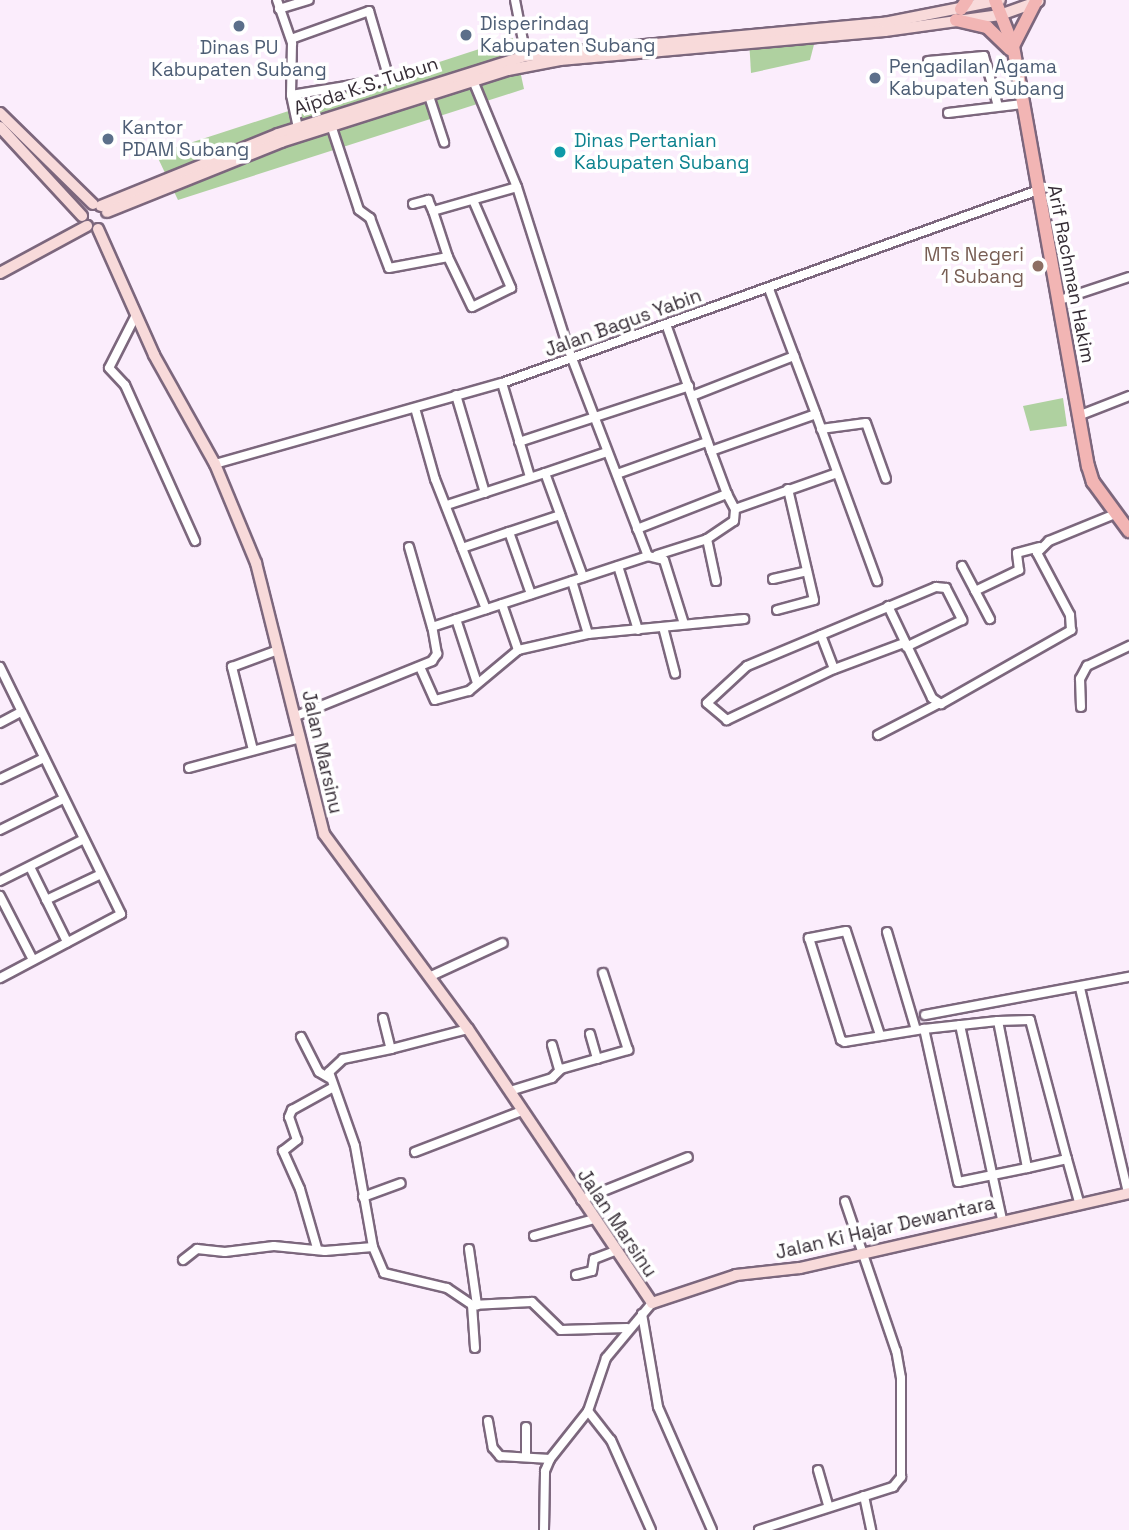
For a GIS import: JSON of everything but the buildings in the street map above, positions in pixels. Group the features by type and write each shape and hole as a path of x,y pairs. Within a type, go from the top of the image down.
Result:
{"main road":[{"name":"Arif Rachman Hakim","path":"994,1 994,15 1014,50 1036,191 1093,482 1129,531"},
{"path":"961,10 988,27 1014,50 1038,1"}],"street":[{"path":"299,127 291,95 291,39 278,4 309,0"},
{"path":"515,0 526,56"},
{"name":"Aipda K.S. Tubun","path":"100,207 472,78 560,60 885,31 994,1"},
{"name":"Aipda K.S. Tubun","path":"100,207 299,127 526,56 884,23 961,10 994,15 1038,1"},
{"path":"291,39 369,11 389,79 291,95"},
{"path":"928,61 984,56 998,106"},
{"path":"472,78 517,187 572,358 607,452 637,529 653,555 664,560 684,624"},
{"path":"428,93 444,142"},
{"path":"947,113 1021,104"},
{"path":"0,113 100,207 106,222 89,224 0,273"},
{"path":"331,125 359,210 370,218 389,268 448,257"},
{"name":"Jalan Marsinu","path":"0,127 89,224 215,464 256,563 296,716 309,784 331,845 468,1029 652,1303"},
{"path":"433,211 517,187"},
{"name":"Jalan Bagus Yabin","path":"215,464 502,383 1036,191"},
{"path":"413,204 428,200 448,257 471,307 510,289 473,200"},
{"path":"89,224 100,207"},
{"path":"1057,301 1129,277"},
{"path":"769,289 877,581"},
{"path":"136,315 109,368 125,385 195,541"},
{"path":"432,628 456,618 707,539 734,522 734,509 707,442 666,324"},
{"path":"692,397 794,356"},
{"path":"502,383 530,477"},
{"path":"519,442 689,386"},
{"path":"456,395 485,493"},
{"path":"1078,416 1129,396"},
{"path":"415,408 462,548 486,609"},
{"path":"711,452 816,414"},
{"path":"821,429 866,423 886,479"},
{"path":"617,474 707,442"},
{"path":"447,505 607,452"},
{"path":"545,473 583,577"},
{"path":"734,509 837,473"},
{"path":"777,610 813,601 788,489"},
{"path":"637,529 727,494"},
{"path":"975,591 1019,570 1017,553 1039,547 1115,514"},
{"path":"462,548 560,515"},
{"path":"509,532 531,594"},
{"path":"707,539 716,581"},
{"path":"296,716 420,667 437,654 409,547"},
{"path":"878,735 1071,630 1070,615 1037,557 1039,547"},
{"path":"618,566 638,630"},
{"path":"962,566 990,619"},
{"path":"773,579 807,571"},
{"path":"572,581 588,634"},
{"path":"936,587 953,594 962,621 958,625 905,645 834,669 727,720 706,703 747,666 888,606 936,587"},
{"path":"502,604 518,650"},
{"path":"888,606 905,645 938,704"},
{"path":"456,618 477,683"},
{"path":"420,667 434,700 469,691 518,650 588,634 744,619"},
{"path":"663,627 675,673"},
{"path":"821,635 834,669"},
{"path":"1081,707 1080,679 1087,666 1129,646"},
{"path":"253,750 232,667 278,650"},
{"path":"0,667 99,875 121,914 0,978"},
{"path":"0,723 21,712"},
{"path":"189,768 300,738"},
{"path":"0,779 44,758"},
{"path":"0,830 63,799"},
{"path":"0,881 82,840"},
{"path":"30,867 67,942"},
{"path":"46,900 99,875"},
{"path":"0,895 33,960"},
{"path":"880,1035 846,932 809,938 841,1040 960,1025 1030,1020 1079,1202"},
{"path":"887,932 920,1030 954,1178 960,1182 1067,1159"},
{"path":"429,977 503,943"},
{"path":"510,1091 552,1078 559,1070 629,1048 603,973"},
{"path":"925,1015 1129,977"},
{"path":"1080,988 1129,1193"},
{"path":"383,1018 391,1049"},
{"path":"998,1021 1027,1168"},
{"path":"960,1025 1002,1219"},
{"path":"468,1029 343,1059 331,1065 329,1078 355,1146 373,1247 387,1275 447,1289 475,1305 532,1302 561,1330 627,1328"},
{"path":"590,1034 597,1059"},
{"path":"300,1037 319,1072 329,1078"},
{"path":"552,1045 559,1070"},
{"path":"317,1248 300,1189 282,1151 297,1140 289,1117 292,1110 332,1088"},
{"path":"415,1152 522,1111"},
{"path":"581,1200 688,1157"},
{"path":"363,1197 401,1183"},
{"name":"Jalan Ki Hajar Dewantara","path":"652,1303 708,1282 862,1252 1129,1193"},
{"path":"759,1530 897,1484 903,1435 896,1351 845,1201"},
{"path":"534,1236 594,1219"},
{"path":"183,1261 197,1249 225,1252 274,1246 373,1247"},
{"path":"469,1249 475,1305 475,1348"},
{"path":"576,1275 592,1271 594,1259 615,1251"},
{"path":"544,1530 545,1471 550,1460 588,1411 606,1358 627,1328 652,1303"},
{"path":"642,1314 658,1407 712,1530"},
{"path":"588,1411 611,1440 651,1530"},
{"path":"488,1421 496,1453 550,1460"},
{"path":"526,1427 526,1457"},
{"path":"818,1470 828,1505"},
{"path":"864,1496 871,1530"}],"green space":[{"path":"817,33 810,60 751,73 749,39"},
{"path":"513,38 524,89 178,200 156,154"},
{"path":"1063,398 1067,426 1030,431 1023,406"}],"place":[{"name":"Dinas PU Kabupaten Subang","path":"239,26"},
{"name":"Disperindag Kabupaten Subang","path":"466,35"},
{"name":"Pengadilan Agama Kabupaten Subang","path":"875,78"},
{"name":"Kantor PDAM Subang","path":"108,139"},
{"name":"Dinas Pertanian Kabupaten Subang","path":"560,152"},
{"name":"MTs Negeri 1 Subang","path":"1038,266"}]}
